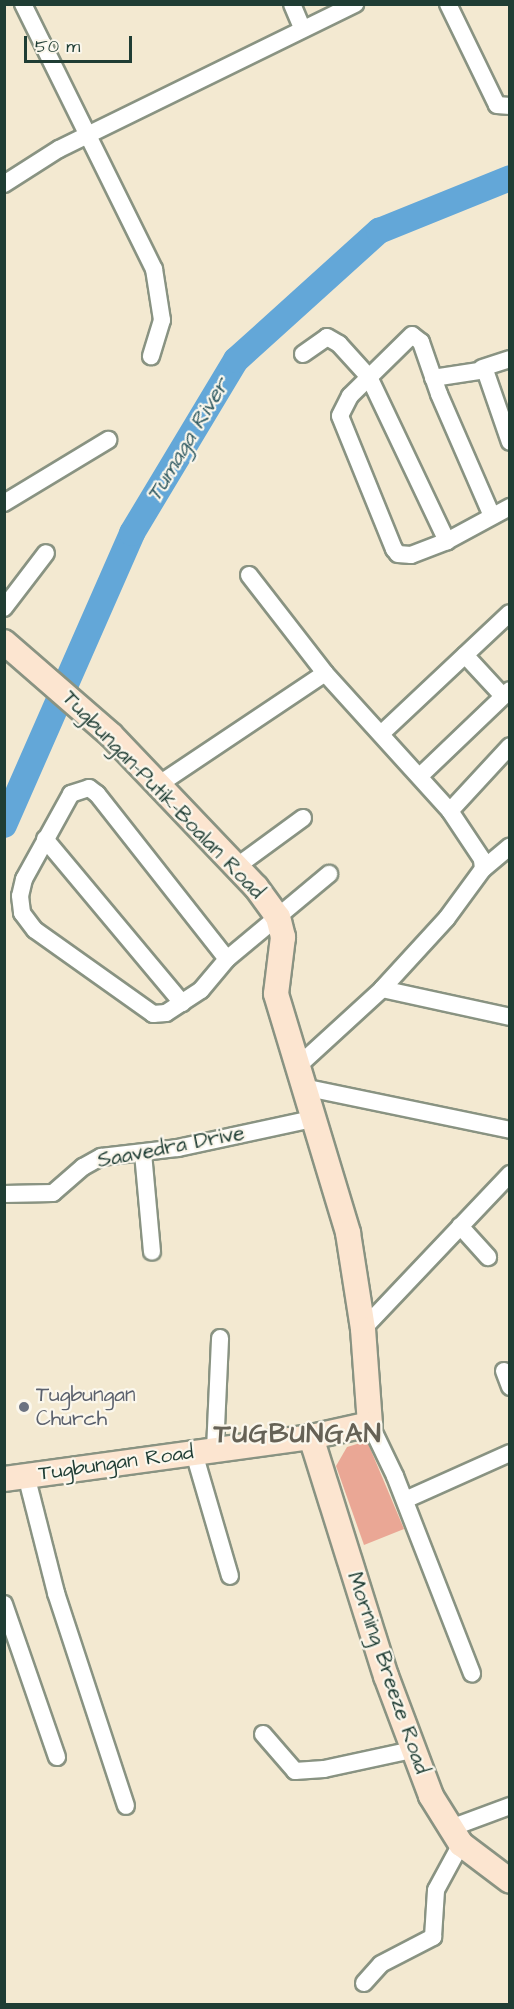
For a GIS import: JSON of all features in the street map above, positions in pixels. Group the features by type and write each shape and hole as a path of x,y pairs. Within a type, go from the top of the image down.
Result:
{"main road":[{"name":"Tugbungan-Putik-Boalan Road","path":"4,642 81,706 236,867 278,916 283,937 276,994 348,1233 363,1329 370,1424"},
{"name":"Tugbungan Road","path":"15,1477 311,1437 370,1424"},
{"name":"Morning Breeze Road","path":"311,1437 412,1750 454,1836 510,1881"}],"street":[{"path":"23,4 154,269 162,320 151,356"},
{"path":"292,4 302,27"},
{"path":"4,184 38,160 302,27 355,4"},
{"path":"448,4 497,105 510,106"},
{"path":"492,516 433,378 422,342 415,334 369,376 342,407 341,422 394,549 404,556 447,541 510,507"},
{"path":"303,354 327,338 339,344 369,376 447,541"},
{"path":"433,378 482,368 510,359"},
{"path":"482,368 493,387 510,442"},
{"path":"4,503 108,440"},
{"path":"4,608 46,553"},
{"path":"249,575 325,673 382,733 450,811 482,859 483,869"},
{"path":"382,733 510,613"},
{"path":"420,776 506,693 465,655"},
{"path":"158,785 325,673"},
{"path":"450,811 510,746"},
{"path":"227,959 97,794 89,788 71,794 24,879 20,896 26,921 142,1010 166,1013 182,1003 212,981 227,959 329,874"},
{"path":"236,867 303,818"},
{"path":"45,839 182,1003"},
{"path":"510,846 483,869 447,918 300,1077 510,1130"},
{"path":"382,989 510,1017"},
{"name":"Saavedra Drive","path":"4,1194 53,1193 92,1161 312,1119"},
{"path":"143,1153 152,1252"},
{"path":"363,1329 510,1174"},
{"path":"460,1226 488,1257"},
{"path":"220,1338 205,1451 230,1576"},
{"path":"504,1371 510,1387"},
{"path":"370,1424 405,1500 471,1674"},
{"path":"405,1500 510,1453"},
{"path":"15,1477 126,1806"},
{"path":"4,1604 57,1756"},
{"path":"263,1734 295,1771 324,1769 412,1750"},
{"path":"364,1983 381,1964 433,1937 436,1890 454,1836 510,1806"}],"building":[{"path":"367,1441 404,1529 364,1545 336,1466 347,1447"}],"waterway":[{"name":"Tumaga River","path":"4,825 132,533 236,360 379,231 510,178"}],"place":[{"name":"Tugbungan Church","path":"24,1407"}],"district":[{"name":"TUGBUNGAN","path":"298,1435"}]}
